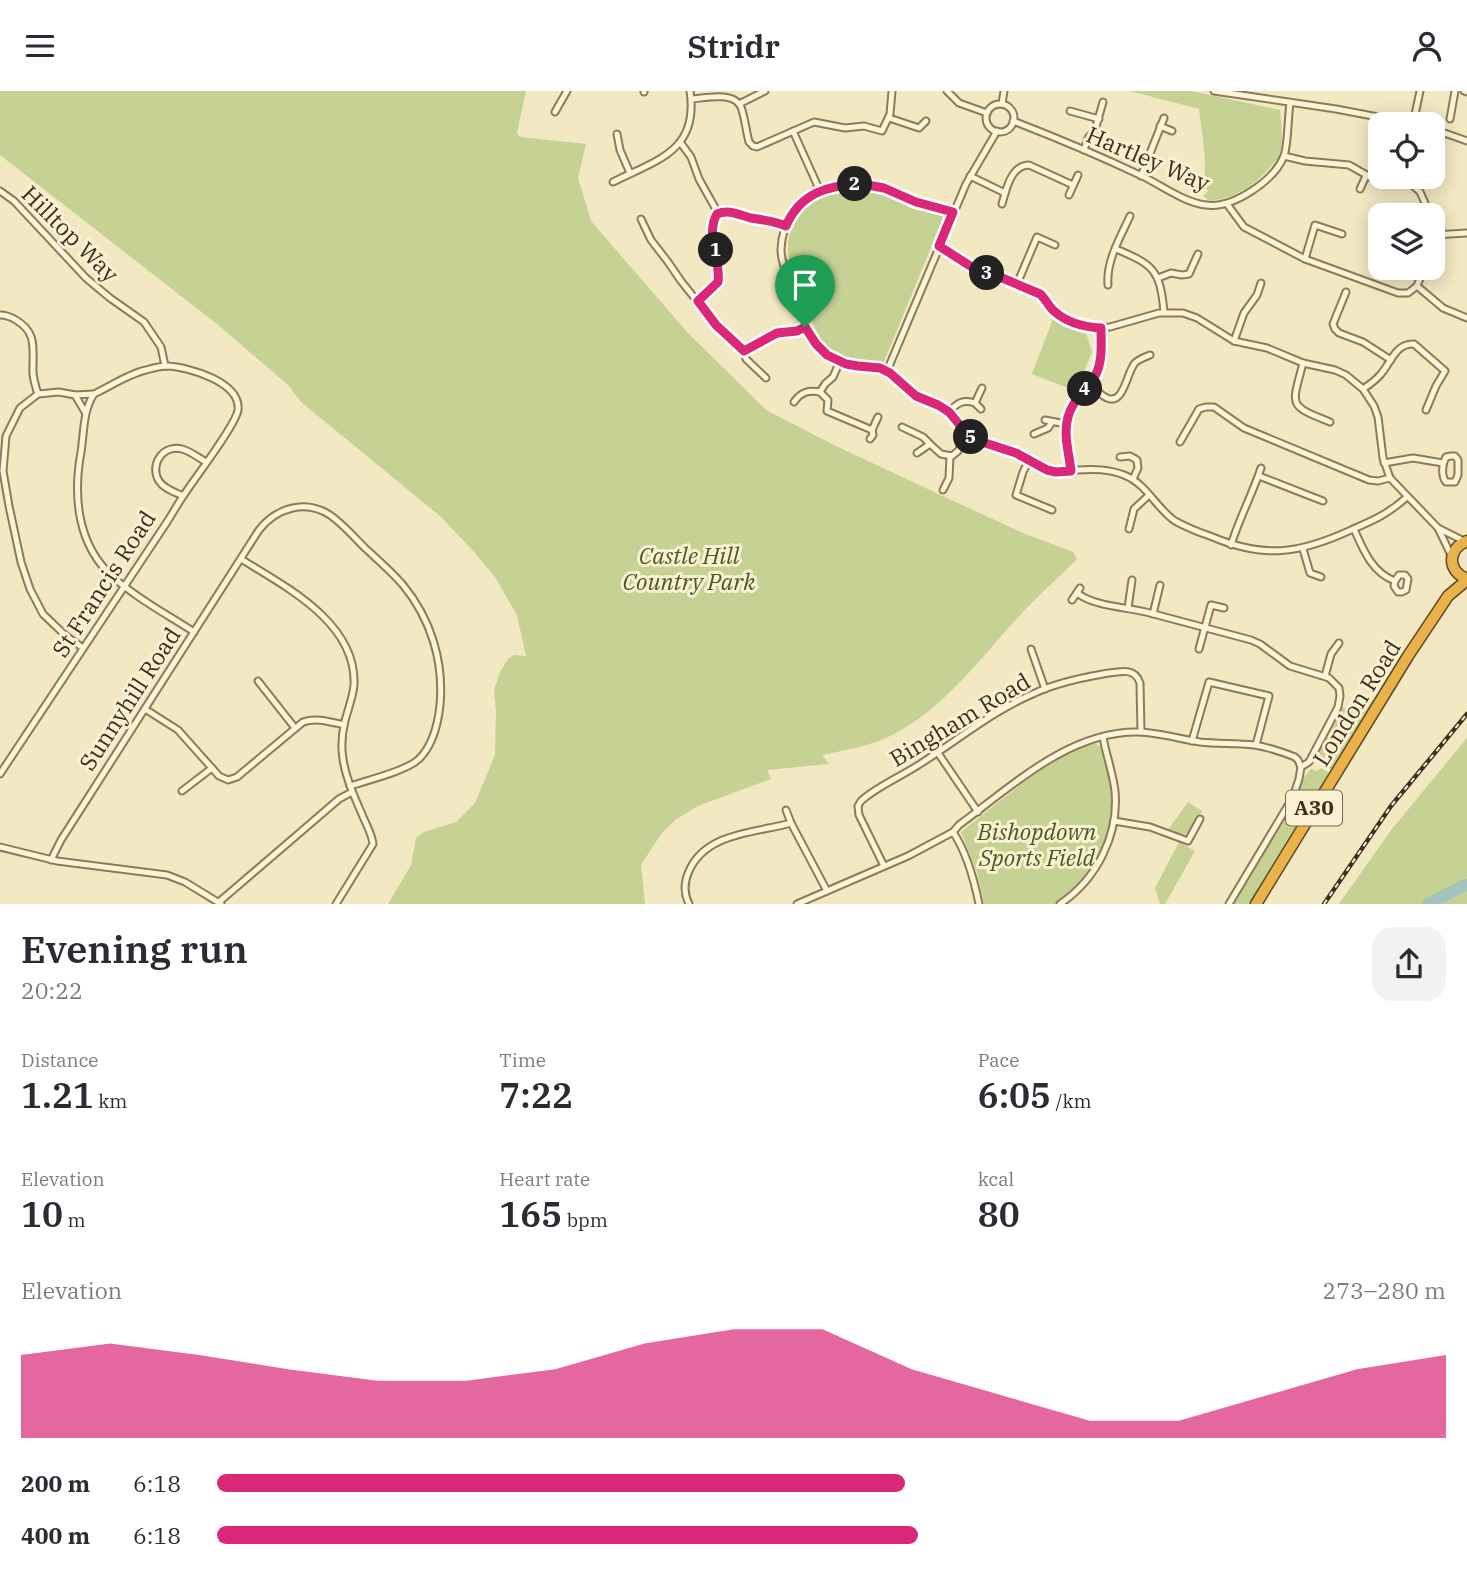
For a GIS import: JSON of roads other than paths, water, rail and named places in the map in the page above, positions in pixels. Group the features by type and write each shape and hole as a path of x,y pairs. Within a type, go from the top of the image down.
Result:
{"highway":[{"path":"1467,542 1458,546 1453,562 1459,575 1467,580"},
{"name":"London Road","path":"1448,596 1453,562"},
{"name":"London Road","path":"1256,904 1404,663 1448,596 1467,580"}],"street":[{"path":"555,112 567,91"},
{"path":"613,182 664,157 680,142 691,122 690,91"},
{"path":"739,104 765,91"},
{"path":"692,99 722,97 739,104 749,142 753,146 761,146 816,122 845,128 864,126 883,131 889,118 892,91"},
{"path":"947,91 958,103 987,113"},
{"path":"1002,104 1004,91"},
{"path":"1214,91 1368,116"},
{"path":"1416,112 1420,91"},
{"path":"1450,119 1455,91"},
{"path":"1084,150 1088,138 1095,130 1103,102"},
{"name":"Hartley Way","path":"1013,121 1206,206 1227,204 1265,183 1277,169 1284,156 1290,103"},
{"path":"1002,104 1011,110 1013,121 1007,129 997,131 989,126 987,113 995,105 1002,104"},
{"path":"1070,111 1098,119"},
{"path":"889,118 919,128"},
{"path":"1141,176 1164,118"},
{"path":"919,136 919,128 926,121"},
{"path":"1160,126 1172,131"},
{"path":"793,131 820,191"},
{"path":"887,371 953,212 970,176 997,131"},
{"path":"1445,133 1467,141"},
{"path":"617,134 620,150 630,173"},
{"path":"680,142 691,157 699,179 718,213"},
{"path":"1284,156 1349,165 1372,178 1400,178 1412,183 1420,191 1424,203"},
{"path":"1002,204 1016,170 1022,165 1028,165 1073,185"},
{"path":"1069,195 1078,175"},
{"path":"970,176 1005,193"},
{"path":"1360,189 1366,176"},
{"path":"953,212 916,202 874,185 862,184 820,191 798,206 786,226 781,245 782,263 797,296 805,327 823,352 840,361 887,371 916,396 949,412 968,435 976,440 1016,453 1051,471 1104,470 1133,479 1179,524 1248,550 1303,549 1325,542 1384,515 1407,497"},
{"name":"Hilltop Way","path":"0,191 14,201 86,278 144,322 161,347 164,366"},
{"path":"1227,204 1244,227 1305,259 1398,293 1408,293 1417,286 1419,280"},
{"path":"718,213 732,212 786,226"},
{"path":"698,301 718,282 712,227 718,213"},
{"path":"1108,285 1108,268 1130,216"},
{"path":"641,219 653,243 716,325 744,351 746,359 766,378"},
{"path":"644,226 654,223"},
{"path":"1305,259 1315,225 1342,234"},
{"path":"1445,234 1467,233"},
{"path":"1017,283 1037,237 1055,245"},
{"path":"939,246 975,269 1017,283 1042,296 1054,311 1082,326 1101,328 1164,312 1184,313 1234,341 1268,348 1303,363 1341,372 1363,389 1374,406 1384,463 1390,478 1437,528 1453,562"},
{"path":"1116,249 1144,262 1154,271 1162,290 1164,312"},
{"path":"1158,278 1171,273 1189,274 1198,254"},
{"path":"1234,341 1244,313 1257,295 1261,283"},
{"path":"1417,286 1443,308 1467,318"},
{"path":"1346,292 1334,322 1335,329 1391,360"},
{"path":"0,315 20,322 31,333 34,382 38,394"},
{"path":"744,351 777,333 797,331 805,327"},
{"path":"1071,471 1066,424 1070,410 1097,373 1101,328"},
{"path":"1363,389 1380,375 1401,347 1414,344 1448,373 1436,386 1426,410"},
{"path":"1089,383 1106,398 1117,398 1133,364 1150,355"},
{"path":"820,392 824,384 833,377 840,361"},
{"path":"1303,363 1294,398 1297,406 1329,422"},
{"path":"83,648 43,614 30,589 3,471 6,436 20,408 38,394 94,394 135,373 164,366"},
{"name":"St Francis Road","path":"0,774 230,428 237,412 234,394 220,382 194,372 164,366"},
{"path":"975,403 982,388"},
{"path":"794,403 798,396 805,392 820,392 828,400 824,418"},
{"path":"94,394 85,412 77,479 80,519 85,535 96,557 108,572 124,586 194,632"},
{"path":"75,395 85,412"},
{"path":"949,412 960,402 975,403 981,409"},
{"path":"1180,442 1196,413 1202,408 1210,407 1220,410 1244,428 1369,480 1390,478"},
{"path":"827,411 872,430"},
{"path":"870,439 878,417"},
{"path":"1045,420 1066,424"},
{"path":"1034,434 1048,428 1052,422"},
{"path":"902,427 923,437 941,454 950,456 958,451 968,435"},
{"path":"916,453 930,444"},
{"path":"183,496 167,488 159,480 156,467 160,456 171,449 180,448 206,462"},
{"path":"943,490 949,478 950,456"},
{"path":"1451,456 1458,460 1455,482 1444,480 1443,463 1446,457 1451,456"},
{"path":"1120,457 1133,457 1138,462 1133,479"},
{"path":"1384,463 1413,458 1443,463"},
{"path":"1029,460 1015,498 1052,510"},
{"path":"1231,545 1261,468"},
{"path":"1259,476 1323,501"},
{"path":"1129,529 1134,509 1149,495"},
{"name":"Sunnyhill Road","path":"51,860 61,840 261,527 286,509 300,507 318,510 332,517 396,577 425,620 436,648 441,680 439,712 433,737 422,757 410,765 351,789 220,903"},
{"path":"1437,528 1467,542"},
{"path":"1354,529 1373,565 1383,576 1395,581"},
{"path":"1303,549 1310,573 1321,577"},
{"path":"241,559 311,606 335,629 345,645 352,665 354,685 344,725 342,755 351,789 373,844 336,904"},
{"path":"1128,608 1132,580"},
{"path":"1153,614 1160,585"},
{"path":"1072,600 1078,590 1093,601 1251,640 1290,666 1333,681 1339,688 1340,702 1309,762 1301,767"},
{"path":"1199,649 1211,605 1224,608"},
{"path":"1325,676 1331,654 1339,643"},
{"path":"1031,649 1045,689"},
{"name":"Bingham Road","path":"884,866 859,815 859,804 865,797 1018,701 1045,689 1109,673 1134,673 1139,678 1140,686 1141,732"},
{"path":"258,681 295,728"},
{"path":"1192,741 1209,681 1269,696 1256,745"},
{"path":"145,709 178,730 223,779 233,780 309,719 344,725"},
{"path":"797,904 953,832 1060,754 1087,740 1115,733 1141,732 1192,741 1256,745 1298,760 1301,767 1293,797 1229,904"},
{"path":"1060,904 1080,887 1096,868 1109,842 1114,821 1114,787 1102,737"},
{"path":"938,753 978,812"},
{"path":"183,791 212,768"},
{"path":"786,810 827,891"},
{"path":"1114,821 1139,824 1188,841 1200,819"},
{"path":"688,904 685,894 687,874 695,860 706,849 723,839 791,823"},
{"path":"953,832 970,869 979,904"},
{"path":"0,847 51,860 167,875 186,882 220,903"}],"waterway":[{"path":"1428,904 1467,885"}],"railway":[{"path":"1324,904 1391,806 1467,714"}],"park label":[{"name":"Castle Hill Country Park","path":"689,569"},
{"name":"Bishopdown Sports Field","path":"1037,845"}]}
